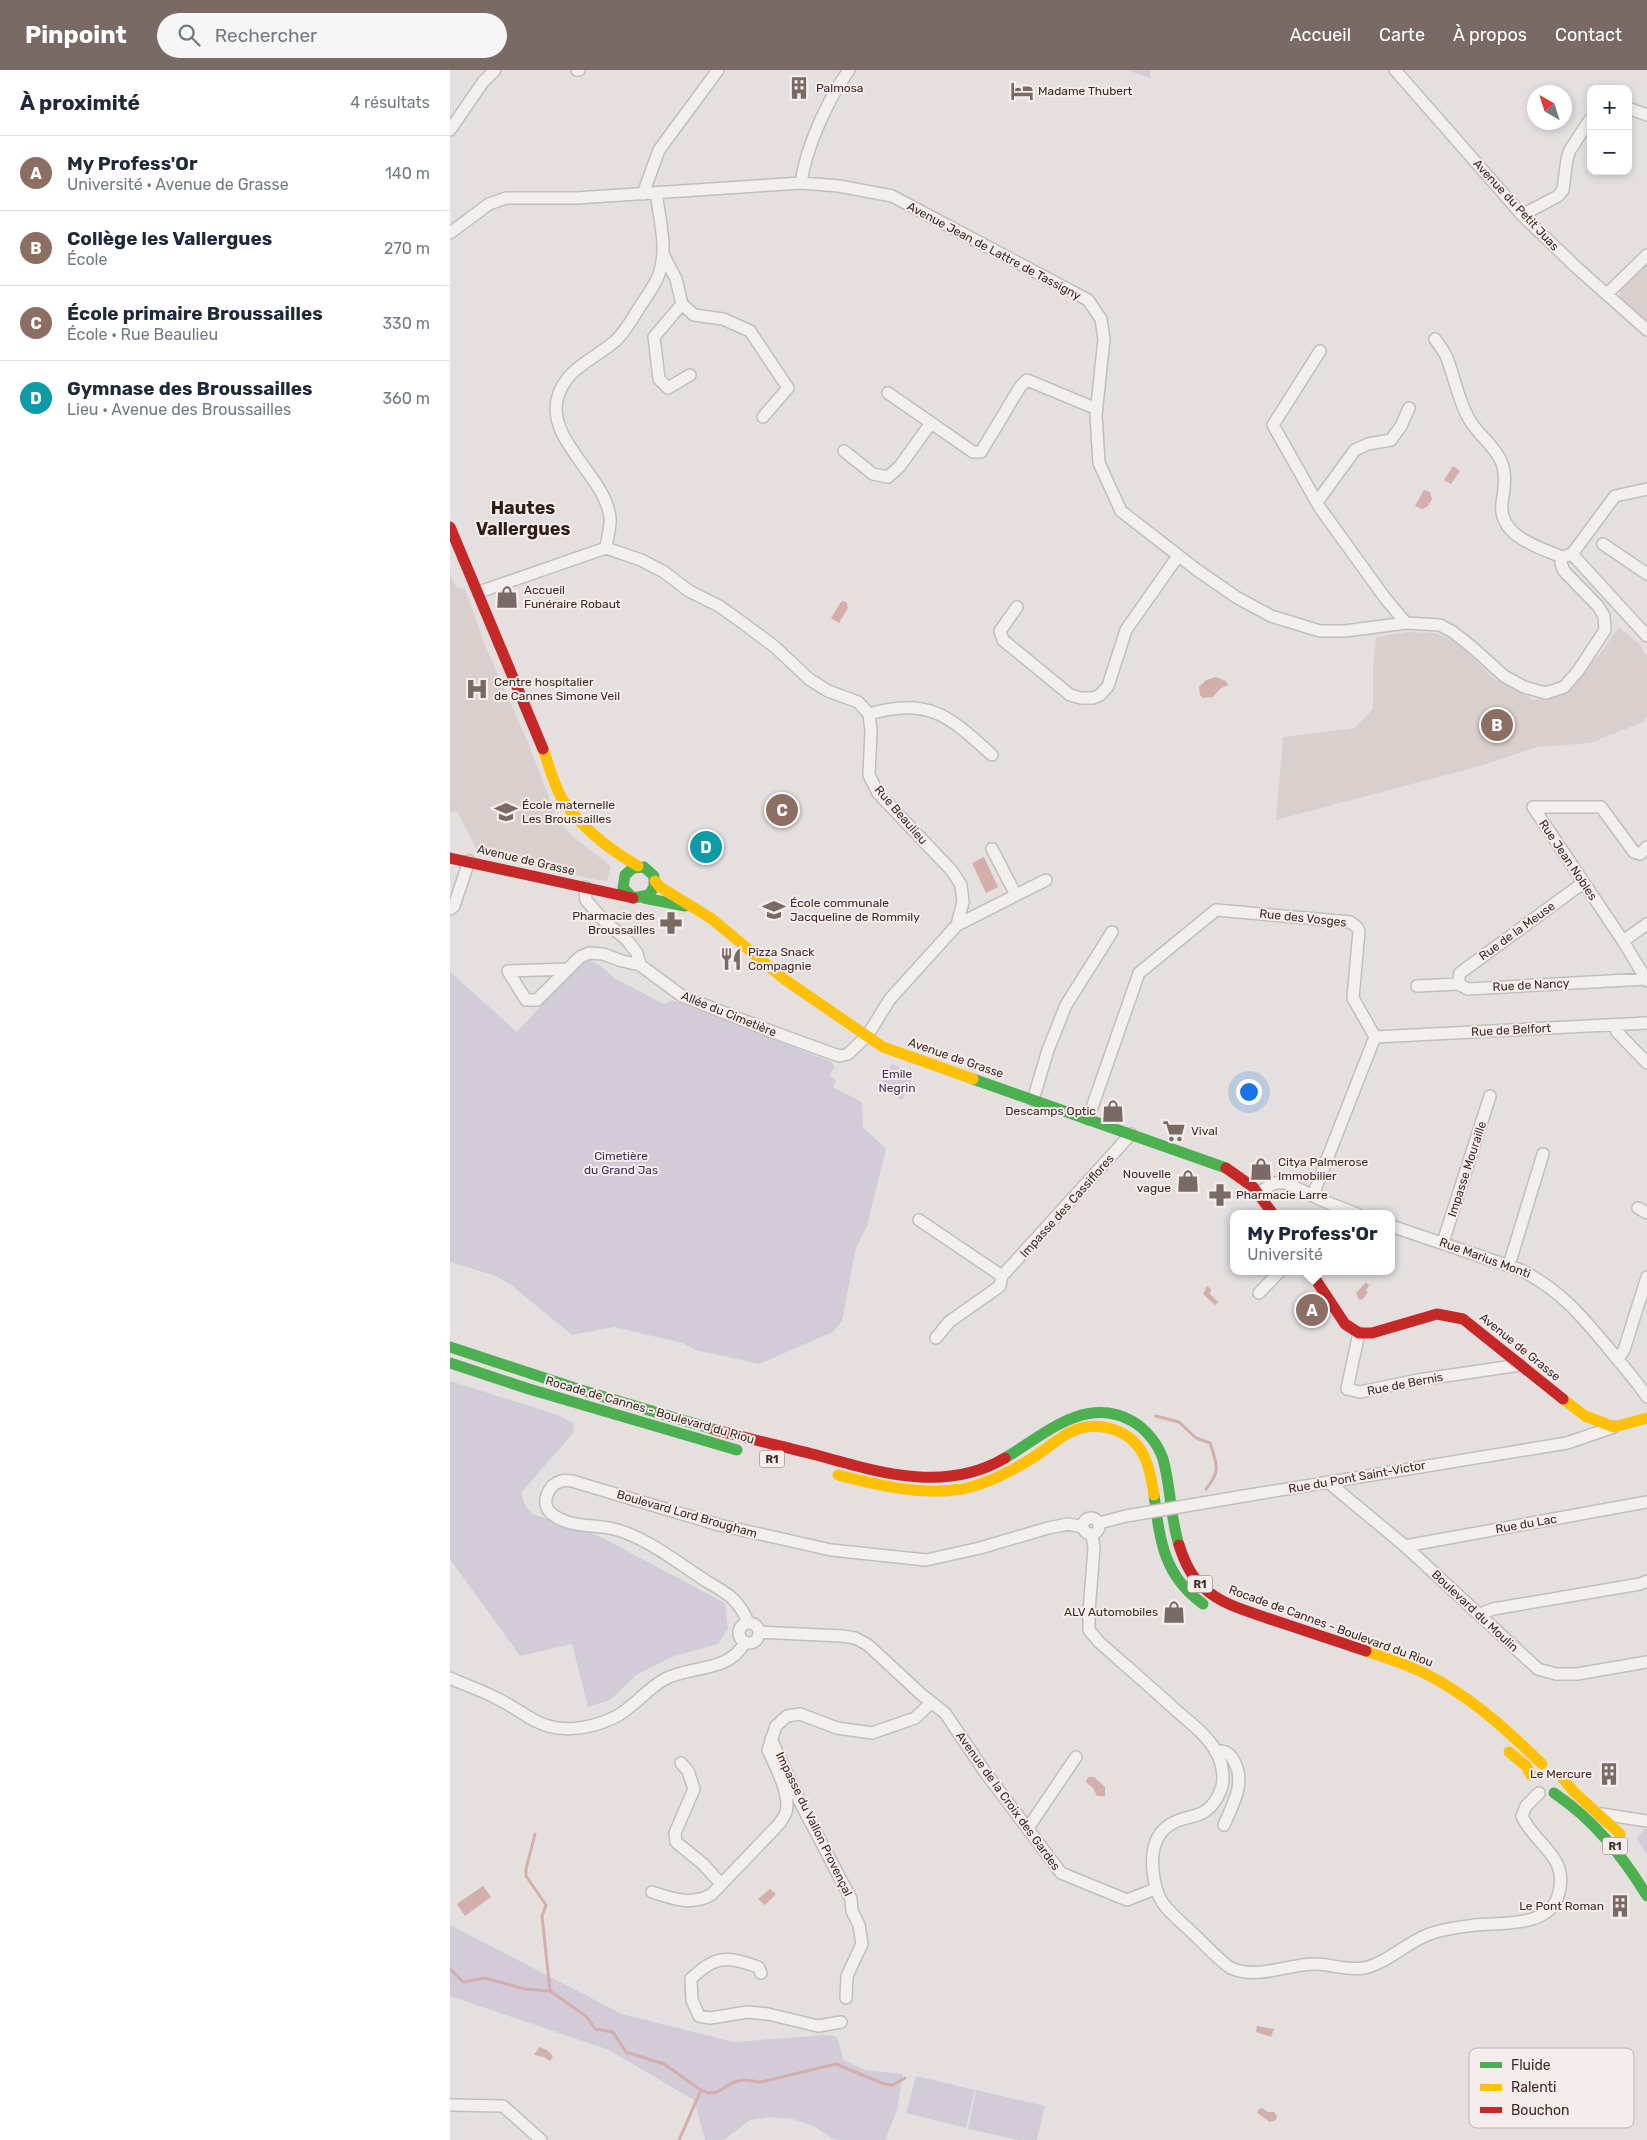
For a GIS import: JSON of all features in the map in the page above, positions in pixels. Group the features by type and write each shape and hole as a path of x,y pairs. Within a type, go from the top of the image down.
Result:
{"main road":[{"path":"450,527 479,592 564,802 589,830 616,853 651,872 660,887 694,908"},
{"path":"616,853 625,892 638,898 652,892 655,881"},
{"name":"Avenue de Grasse","path":"450,858 590,889 694,908 712,919 784,979 883,1047 1226,1168 1245,1179 1259,1192 1270,1210"},
{"path":"623,878 629,869 638,866"},
{"name":"Avenue de Grasse","path":"590,889 623,878"},
{"path":"1313,1275 1345,1324 1358,1333"},
{"name":"Avenue de Grasse","path":"1358,1333 1372,1333 1437,1314 1464,1319 1585,1416 1614,1427"},
{"name":"Rocade de Cannes - Boulevard du Riou","path":"450,1347 533,1376 730,1434 844,1462 921,1478 953,1476 1001,1460 1062,1420 1076,1415 1090,1411 1116,1414 1137,1424 1147,1432 1159,1448 1182,1559 1202,1587 1218,1598 1245,1610 1397,1662 1433,1678 1463,1697 1526,1749 1553,1768 1573,1791 1602,1814"},
{"name":"Rocade de Cannes - Boulevard du Riou","path":"450,1363 655,1427 746,1452"},
{"path":"1614,1427 1647,1418"},
{"name":"Rocade de Cannes - Boulevard du Riou","path":"829,1473 894,1488 923,1492 953,1491 968,1488 1002,1475 1075,1430 1097,1425 1120,1430 1137,1443 1147,1461 1162,1545 1171,1569 1188,1591 1218,1612 1382,1668 1415,1682"},
{"path":"1504,1747 1526,1766 1531,1775 1532,1786 1539,1793 1544,1795 1554,1793 1560,1786 1553,1768 1533,1770 1531,1775"},
{"name":"R1","path":"1554,1793 1591,1823 1615,1846 1647,1896"},
{"name":"R1","path":"1602,1814 1624,1840"},
{"name":"R1","path":"1639,1862 1647,1876"}],"street":[{"path":"450,130 483,82 495,70"},
{"path":"643,194 659,150 718,70"},
{"path":"801,183 804,164 835,90 849,70"},
{"name":"Avenue du Petit Juas","path":"1399,71 1502,194 1522,215 1576,267 1647,330"},
{"path":"1632,109 1647,115"},
{"path":"1522,215 1558,196 1563,190 1566,159 1587,124"},
{"name":"Avenue Jean de Lattre de Tassigny","path":"450,233 489,204 506,198 576,198 801,183 839,186 892,196 1088,300 1101,319 1104,339 1097,409 1099,464 1121,511 1178,556 1236,597 1272,616 1320,631 1345,631 1406,623 1440,625 1453,632 1504,676 1524,687 1546,693 1564,687 1578,671 1604,630 1604,616 1598,606 1564,571 1561,563 1567,555"},
{"path":"606,548 610,518 606,500 564,436 556,415 558,399 564,382 581,364 615,341 637,312 657,279 663,254 656,193"},
{"path":"663,254 676,279 682,304 694,315 723,319 750,331 788,388 763,417"},
{"path":"1607,294 1647,255"},
{"path":"682,304 654,337 660,379 668,388 690,376"},
{"path":"1436,338 1446,357 1460,403 1467,416 1498,453 1503,466 1505,480 1501,508 1506,522 1515,535 1532,545 1567,555 1647,636"},
{"path":"1320,351 1273,425 1317,502 1385,598 1406,623"},
{"path":"888,393 973,452 981,452 1020,387 1027,380 1097,409"},
{"path":"1317,502 1355,450 1368,444 1391,440 1401,426 1409,408"},
{"path":"844,451 873,474 888,477 900,466 931,423"},
{"path":"1567,555 1584,539 1614,498 1647,489"},
{"path":"1603,544 1647,574"},
{"path":"479,592 606,548 641,560 664,572 689,592 719,606 775,647 809,679 828,691 858,702 869,714 888,708 920,707 946,716 992,755"},
{"path":"1017,607 1000,631 1002,640 1070,695 1081,698 1093,698 1100,695 1108,686 1126,630 1178,556"},
{"name":"Rue Beaulieu","path":"867,1036 890,1000 957,925 964,902 961,885 952,871 878,793 869,775 871,731 869,714"},
{"name":"Rue Jean Nobles","path":"1646,980 1623,941 1533,807 1601,807 1634,852 1640,854 1647,847"},
{"path":"992,849 1016,896"},
{"path":"450,909 454,906 453,899 469,861"},
{"path":"957,925 1046,880"},
{"name":"Rue de la Meuse","path":"1458,984 1460,973 1583,884"},
{"path":"590,889 586,900 604,921 626,939 637,953 640,965"},
{"name":"Rue des Vosges","path":"1088,1119 1138,973 1216,910 1350,922 1356,926 1359,931 1353,998 1374,1037"},
{"path":"1623,941 1647,924"},
{"path":"1033,1100 1048,1050 1066,1005 1112,932"},
{"name":"Allée du Cimetière","path":"568,969 508,971 526,1000 537,1000 568,969 580,957 589,953 603,954 640,965 682,996 839,1056 848,1054 867,1036"},
{"name":"Rue de Nancy","path":"1417,986 1458,984 1468,989 1646,980"},
{"name":"Rue de Belfort","path":"1374,1037 1647,1024"},
{"path":"1616,1025 1617,1032 1647,1063"},
{"path":"1313,1195 1374,1037"},
{"name":"Impasse Mouraille","path":"1443,1242 1490,1096"},
{"name":"Impasse des Cassiflores","path":"936,1338 949,1322 1000,1286 1002,1276 1131,1134"},
{"path":"1509,1265 1543,1154"},
{"path":"1259,1192 1275,1183 1282,1182 1347,1210"},
{"path":"919,1220 1002,1276"},
{"name":"Rue Marius Monti","path":"1395,1227 1509,1265 1537,1278 1569,1302 1618,1359 1647,1397"},
{"path":"1259,1293 1276,1275"},
{"path":"1618,1359 1624,1350 1647,1277"},
{"name":"Rue de Bernis","path":"1358,1333 1348,1390 1360,1392 1418,1380 1520,1365"},
{"name":"Rue du Pont Saint-Victor","path":"1099,1523 1126,1516 1567,1443 1614,1427"},
{"name":"Boulevard Lord Brougham","path":"759,1632 753,1624 748,1623 743,1610 731,1597 646,1543 615,1529 562,1520 550,1514 546,1506 547,1494 560,1481 572,1480 719,1525 831,1550 926,1560 980,1548 1048,1528 1068,1524 1083,1526"},
{"name":"Boulevard du Moulin","path":"1328,1482 1405,1546 1538,1669 1556,1674 1577,1674 1647,1662"},
{"name":"Rue du Lac","path":"1405,1546 1647,1502"},
{"path":"1090,1518 1094,1518 1099,1523 1099,1530 1092,1535 1086,1533 1083,1523 1090,1518"},
{"path":"1092,1535 1094,1548 1089,1630 1099,1642 1191,1724 1215,1751 1223,1777 1220,1793 1204,1812 1174,1822 1164,1829 1156,1840 1151,1856 1155,1889 1166,1909 1231,1968 1261,1972 1299,1964 1366,1968 1427,1935 1475,1925 1522,1921 1538,1917 1552,1908 1559,1896 1560,1878 1555,1858 1530,1831 1522,1816 1526,1806 1539,1793"},
{"path":"1480,1614 1493,1609 1640,1584 1647,1581"},
{"path":"745,1642 740,1634 740,1629 748,1623"},
{"path":"745,1642 752,1642 757,1638 759,1632"},
{"name":"Avenue de la Croix des Gardes","path":"759,1632 842,1636 854,1638 868,1645 944,1713 1061,1873 1127,1900 1155,1889"},
{"path":"450,1678 494,1697 540,1723 553,1728 580,1730 618,1715 630,1708 664,1680 727,1662 742,1648 745,1642"},
{"name":"Impasse du Vallon Provençal","path":"652,1892 674,1899 694,1902 704,1899 712,1894 774,1830 786,1811 786,1799 779,1774 768,1750 776,1726 788,1716 800,1714 837,1728 872,1733 915,1718 931,1703"},
{"name":"Impasse du Vallon Provençal","path":"771,1739 800,1802 851,1899 852,1911 859,1925 862,1944 847,1976 846,1998"},
{"path":"1215,1751 1222,1750 1231,1756 1246,1782 1224,1825"},
{"path":"1028,1828 1076,1757"},
{"path":"681,1763 688,1771 694,1789 675,1833 676,1842 703,1864 721,1884"},
{"path":"1602,1814 1647,1821"},
{"path":"761,1973 758,1967 748,1963 714,1960 691,1979 692,2000 700,2016 710,2018 748,2012 768,2014 818,2026 841,2022"},
{"path":"450,2105 503,2106 541,2140"}],"shaded area":[{"path":"1647,263 1647,324 1620,299 1620,288"},
{"path":"1453,466 1460,471 1451,484 1444,480"},
{"path":"1424,490 1430,492 1432,499 1428,506 1422,509 1415,506"},
{"path":"450,575 456,587 465,589 485,645 529,745 555,813 553,815 573,837 611,866 607,881 479,854 457,811 450,813"},
{"path":"841,602 847,603 848,608 839,623 831,618"},
{"path":"1619,627 1639,644 1647,657 1647,716 1643,722 1590,743 1537,747 1480,766 1276,820 1283,737 1355,728 1373,709 1373,669 1376,637 1407,632 1435,633 1457,642 1493,678 1534,700 1561,696 1599,655"},
{"path":"1216,677 1226,681 1228,685 1220,689 1213,697 1203,698 1200,695 1199,687 1206,680"},
{"path":"984,857 998,887 986,893 972,863"},
{"path":"1366,1282 1369,1285 1366,1291 1368,1292 1363,1299 1359,1300 1356,1293"},
{"path":"1207,1286 1211,1289 1210,1294 1218,1302 1215,1305 1203,1294"},
{"path":"1088,1777 1094,1777 1105,1787 1105,1796 1097,1796 1093,1788 1086,1782"},
{"path":"483,1886 491,1897 465,1916 457,1904"},
{"path":"770,1889 776,1894 765,1905 758,1899"},
{"path":"1257,2026 1274,2029 1271,2037 1256,2032"},
{"path":"539,2047 547,2050 553,2056 550,2061 544,2057 534,2055"},
{"path":"1262,2108 1268,2112 1274,2112 1277,2116 1276,2120 1270,2122 1257,2113"}],"green space":[{"path":"1127,70 1151,70 1150,78"},
{"name":"Cimetière du Grand Jas","path":"585,957 601,966 614,978 664,1004 672,1000 832,1062 834,1067 830,1076 836,1081 833,1087 862,1102 863,1127 886,1149 867,1226 856,1248 842,1321 833,1332 759,1364 696,1350 682,1343 614,1327 572,1335 511,1285 496,1276 450,1262 450,972 517,1032"},
{"name":"Emile Negrin","path":"892,1064 914,1074 902,1100 880,1087"},
{"path":"450,1381 558,1415 573,1423 574,1432 521,1493 525,1505 532,1514 597,1535 725,1603 728,1629 718,1644 672,1657 636,1675 610,1700 588,1707 572,1644 520,1656 450,1559"},
{"path":"1644,1829 1647,1829 1647,1855 1637,1839"},
{"path":"450,1925 622,2014 734,2042 824,2035 835,2036 839,2042 843,2060 865,2070 903,2074 897,2110 885,2140 835,2140 813,2126 793,2119 772,2117 750,2120 724,2140 705,2140 694,2100 609,2050 450,1996"},
{"path":"916,2076 975,2090 966,2128 906,2113"},
{"path":"976,2090 1045,2106 1037,2140 1018,2140 968,2129"}],"waterway":[{"path":"1156,1416 1179,1422 1196,1438 1210,1443 1216,1462 1216,1472 1206,1489"},
{"path":"535,1834 526,1876 546,1905 542,1916 550,1991"},
{"path":"450,1969 463,1982 485,1978 525,1989 550,1991 587,2017 595,2029 613,2032 626,2052 664,2064 701,2090 709,2093 717,2092 734,2082 744,2080 761,2082 836,2064 884,2084 893,2085 905,2078"},
{"path":"679,2140 701,2090"}],"traffic: fast":[{"path":"644,867 654,876 654,887 649,895 633,898 623,888 625,875 633,868 644,867"},
{"path":"644,898 685,906"},
{"path":"973,1079 1226,1168"},
{"path":"450,1347 581,1390 716,1430"},
{"path":"450,1363 529,1389 737,1450"},
{"path":"1005,1458 1050,1429 1081,1415 1115,1414 1132,1421 1151,1437 1163,1459 1179,1545"},
{"path":"1154,1495 1166,1556 1179,1581 1203,1604"},
{"path":"1554,1793 1582,1815 1606,1839 1628,1866 1647,1896"}],"traffic: slow":[{"path":"543,749 558,791 572,813 598,839 638,866"},
{"path":"655,881 660,887 712,919 784,979 883,1047 973,1079"},
{"path":"1563,1399 1585,1416 1614,1427 1647,1418"},
{"path":"838,1475 884,1486 915,1490 946,1491 962,1489 981,1484 1008,1472 1075,1430 1096,1426 1116,1430 1133,1441 1140,1449 1148,1467 1154,1495"},
{"path":"1366,1651 1416,1669 1457,1692 1495,1721 1542,1764"},
{"path":"1509,1752 1526,1766 1531,1775"},
{"path":"1561,1776 1574,1792 1620,1834"}],"traffic: jam":[{"path":"450,527 543,749"},
{"path":"450,858 633,898"},
{"path":"1226,1168 1253,1187 1270,1210"},
{"path":"1313,1275 1345,1324 1359,1333 1372,1333 1437,1314 1463,1319 1563,1399"},
{"path":"716,1430 866,1468 913,1476 937,1477 960,1475 983,1469 1005,1458"},
{"path":"1179,1545 1195,1579 1219,1599 1244,1610 1366,1651"}],"place":[{"name":"Palmosa","path":"799,88"},
{"name":"Madame Thubert","path":"1022,91"},
{"name":"Accueil Funéraire Robaut","path":"507,597"},
{"name":"Centre hospitalier de Cannes Simone Veil","path":"477,689"},
{"name":"Collège les Vallergues","path":"1497,725"},
{"name":"École primaire Broussailles","path":"782,810"},
{"name":"École maternelle Les Broussailles","path":"506,812"},
{"name":"Gymnase des Broussailles","path":"706,847"},
{"name":"École communale Jacqueline de Rommily","path":"774,910"},
{"name":"Pharmacie des Broussailles","path":"671,923"},
{"name":"Pizza Snack Compagnie","path":"731,959"},
{"name":"Descamps Optic","path":"1113,1111"},
{"name":"Vival","path":"1174,1131"},
{"name":"Citya Palmerose Immobilier","path":"1261,1169"},
{"name":"Nouvelle vague","path":"1188,1181"},
{"name":"Pharmacie Larre","path":"1220,1195"},
{"name":"My Profess'Or","path":"1312,1310"},
{"name":"ALV Automobiles","path":"1174,1612"},
{"name":"Le Mercure","path":"1609,1774"},
{"name":"Le Pont Roman","path":"1620,1906"}],"district":[{"name":"Hautes Vallergues","path":"523,518"}]}
